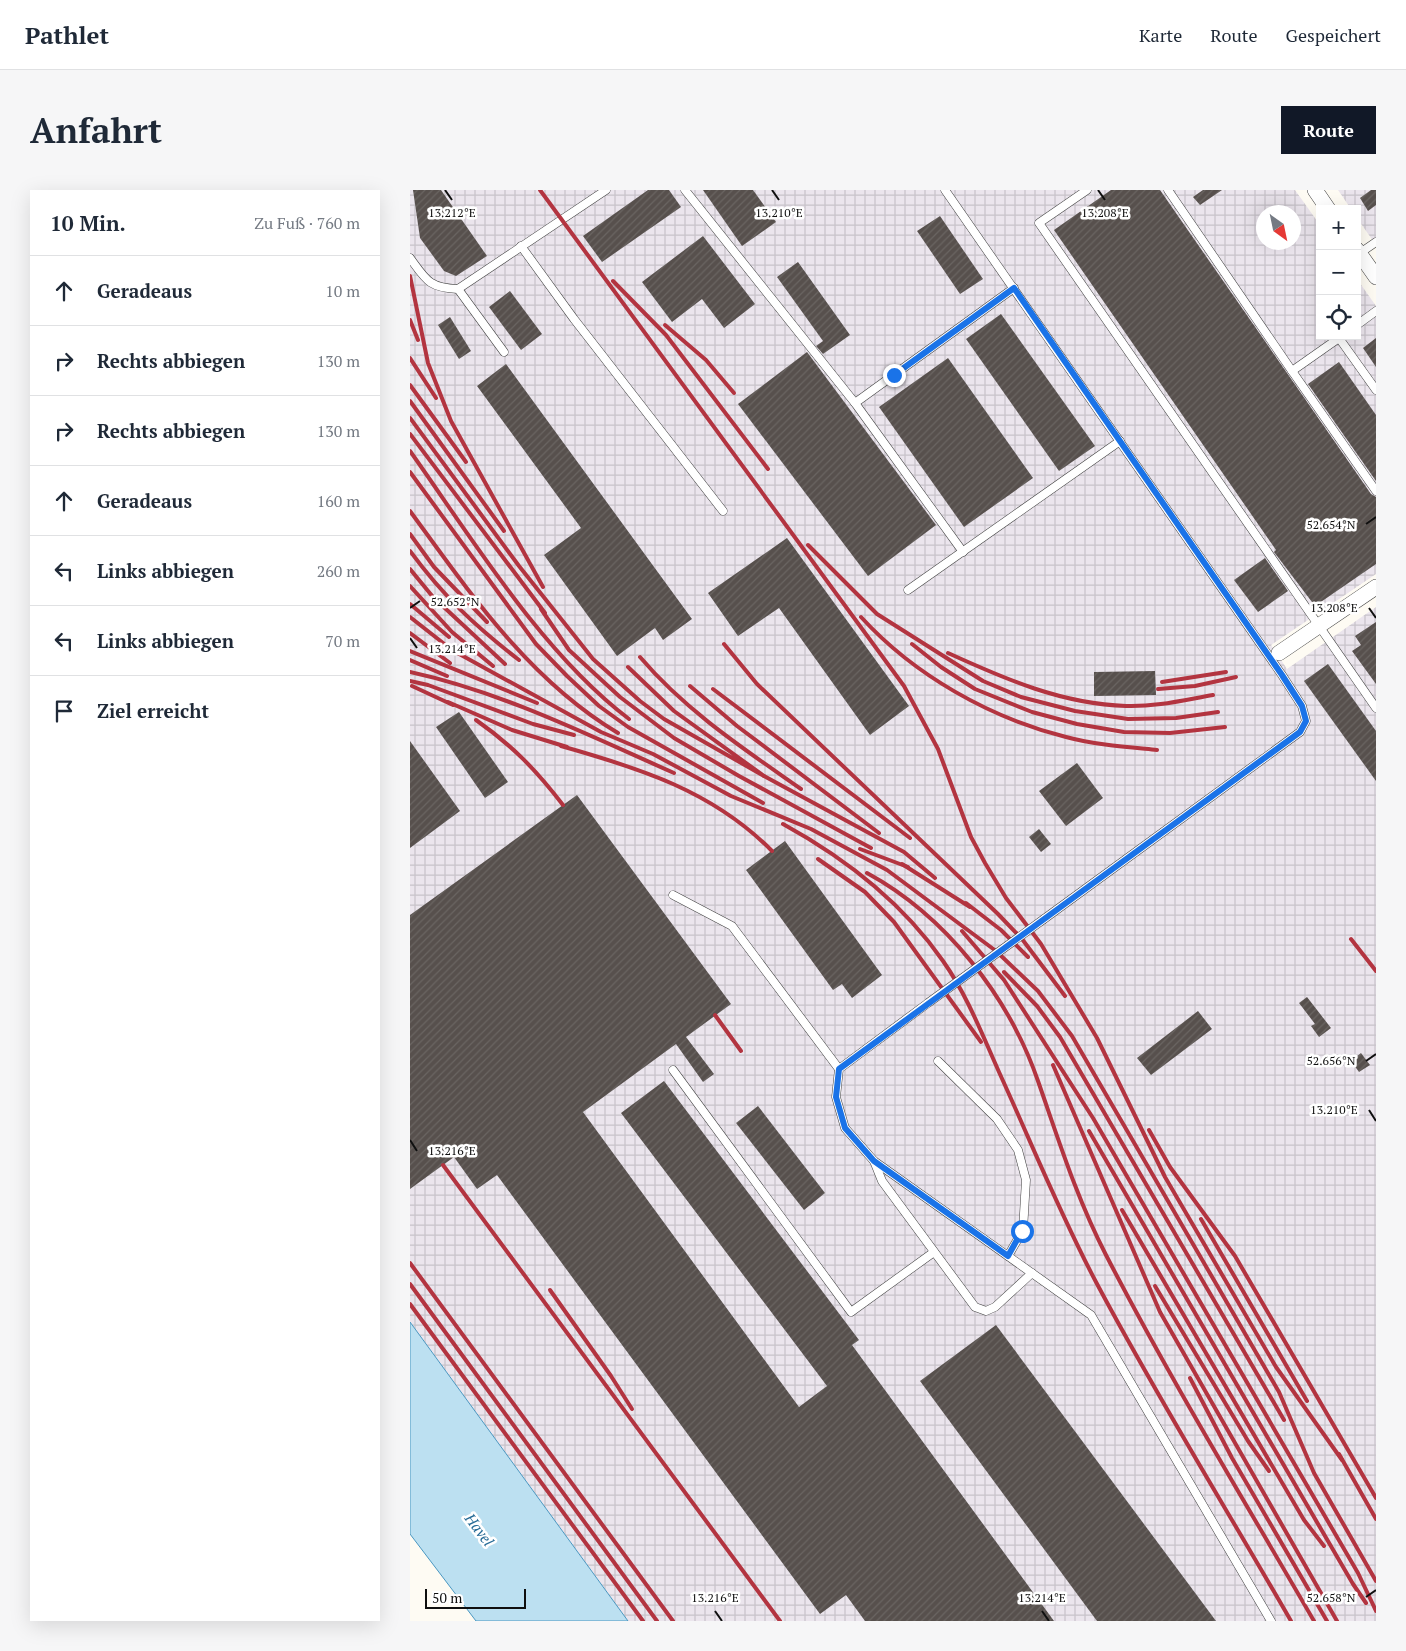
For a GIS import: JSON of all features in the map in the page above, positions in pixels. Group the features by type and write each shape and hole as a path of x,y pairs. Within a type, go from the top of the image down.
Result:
{"street":[{"path":"1315,190 1325,205"},
{"path":"1361,256 1376,277"},
{"path":"1279,653 1376,587"}],"lane":[{"path":"410,258 428,282 434,286 458,289 606,190"},
{"path":"685,190 855,403 963,552"},
{"path":"839,1069 1300,732 1306,721 1302,706 1282,675 945,190"},
{"path":"1087,190 1039,223 1376,708"},
{"path":"1168,190 1376,490"},
{"path":"1361,250 1376,242"},
{"path":"521,246 574,319 723,511"},
{"path":"855,403 1014,288"},
{"path":"458,289 504,352"},
{"path":"1361,322 1376,311"},
{"path":"1292,371 1336,340"},
{"path":"1342,340 1376,390"},
{"path":"908,590 1120,441"},
{"path":"673,895 732,926 839,1069 836,1097 845,1128 874,1161 1091,1315 1271,1621"},
{"path":"938,1061 997,1119 1018,1150 1026,1180 1022,1230 1008,1256"},
{"path":"673,1070 851,1312 934,1252"},
{"path":"874,1161 882,1181 975,1307 986,1311 995,1307 1032,1273"}],"shaded area":[{"path":"410,190 1295,190 1316,219 1316,340 1361,340 1361,285 1376,306 1376,574 1271,645 1287,669 1376,607 1376,1621 628,1621 410,1322"},
{"path":"1338,190 1376,190 1376,245 1361,224 1361,205 1348,205"}],"water":[{"name":"Havel","path":"410,1322 628,1621 476,1621 410,1534"}],"building":[{"path":"413,190 441,190 487,256 456,276 444,271 420,238"},
{"path":"648,190 669,190 681,207 602,262 583,236"},
{"path":"703,190 753,190 776,222 742,246"},
{"path":"1111,190 1160,190 1371,494 1376,497 1376,564 1315,606 1274,552 1276,550 1054,230"},
{"path":"1203,190 1222,190 1200,205 1193,197"},
{"path":"1371,190 1376,190 1376,205 1368,211 1360,198"},
{"path":"940,216 983,279 960,294 917,231"},
{"path":"703,236 755,304 724,328 702,299 672,322 642,282"},
{"path":"798,262 850,335 823,354 816,346 823,341 777,277"},
{"path":"510,291 542,334 521,350 489,307"},
{"path":"1001,314 1095,446 1059,471 966,339"},
{"path":"450,317 471,351 459,359 438,325"},
{"path":"1376,338 1376,367 1363,348"},
{"path":"807,352 936,525 868,576 738,404"},
{"path":"948,358 1033,478 964,527 879,407"},
{"path":"1339,362 1376,415 1376,481 1308,384"},
{"path":"506,364 692,619 663,640 655,628 617,656 544,555 581,528 477,386"},
{"path":"787,538 909,706 870,735 779,608 738,636 708,593"},
{"path":"1265,558 1288,591 1258,612 1234,580"},
{"path":"1376,622 1376,684 1352,651 1361,645 1355,636"},
{"path":"1328,664 1376,731 1376,781 1304,681"},
{"path":"1155,671 1156,695 1094,696 1094,672"},
{"path":"459,712 508,782 485,798 436,727"},
{"path":"410,741 460,811 410,848"},
{"path":"1077,763 1103,798 1066,826 1039,791"},
{"path":"577,795 731,1004 686,1037 714,1074 703,1082 676,1044 583,1112 799,1407 827,1386 621,1113 664,1081 859,1340 852,1345 1054,1621 865,1621 846,1595 820,1614 497,1175 477,1189 454,1157 410,1189 410,915"},
{"path":"1039,829 1051,844 1041,852 1029,837"},
{"path":"785,841 882,975 852,998 842,984 833,990 746,870"},
{"path":"1307,997 1331,1028 1319,1037 1311,1026 1315,1024 1299,1003"},
{"path":"1198,1011 1212,1029 1151,1075 1137,1058"},
{"path":"1361,1053 1370,1065 1359,1072 1351,1061"},
{"path":"758,1106 825,1193 804,1210 736,1123"},
{"path":"996,1325 1216,1621 1097,1621 920,1381"}],"railway":[{"path":"540,190 904,686 938,749 971,837 985,863 1006,898 1041,944 1097,1038 1165,1177 1276,1367 1342,1460"},
{"path":"410,276 428,363 451,421 543,587"},
{"path":"613,281 666,335 768,469"},
{"path":"410,320 418,340"},
{"path":"665,325 706,360 734,393"},
{"path":"410,358 436,398"},
{"path":"410,385 466,462"},
{"path":"410,401 504,531"},
{"path":"410,418 519,566 593,659 640,701 664,719 764,776 674,711 628,667"},
{"path":"410,434 545,613"},
{"path":"410,451 484,558 538,629 597,692 629,719"},
{"path":"410,472 536,644 567,676 599,706 628,727 763,803"},
{"path":"410,511 455,573 503,633 529,661 586,712 618,733"},
{"path":"410,534 434,567 487,622"},
{"path":"808,545 877,614 983,681 1021,697 1075,711 1128,719 1176,718 1218,712"},
{"path":"410,551 460,610 519,660"},
{"path":"410,569 433,597 505,664"},
{"path":"410,586 452,632 493,666"},
{"path":"410,604 449,637"},
{"path":"541,609 569,650 620,697 674,738 871,848"},
{"path":"410,617 452,650 601,732 653,754 731,796 811,829 887,870 996,951 1038,991 1072,1036 1279,1392 1314,1473 1376,1581"},
{"path":"861,617 905,658 955,692 982,706 1038,729 1077,740 1157,750"},
{"path":"410,633 450,663"},
{"path":"724,644 757,684 998,914 1022,939 1065,996"},
{"path":"912,644 941,667 975,689 1032,712 1077,724 1124,732 1170,733 1225,727"},
{"path":"410,651 537,703"},
{"path":"948,653 1012,681 1079,701 1126,706 1170,703 1213,695"},
{"path":"640,657 658,677 696,712 737,744 801,789"},
{"path":"410,660 447,676"},
{"path":"410,672 478,691 511,703 674,773"},
{"path":"1162,682 1226,672"},
{"path":"1158,689 1195,686 1236,677"},
{"path":"410,681 428,685 533,724 574,735"},
{"path":"412,686 453,705"},
{"path":"690,686 737,726 879,833"},
{"path":"713,689 910,838"},
{"path":"448,702 512,730 567,747"},
{"path":"476,720 523,759 563,805"},
{"path":"561,746 619,763 674,784 725,812 772,851"},
{"path":"764,776 904,852 935,878"},
{"path":"783,824 828,851 871,883 909,919 952,974 974,1015 1058,1204 1096,1282 1167,1410 1291,1621"},
{"path":"860,849 908,867"},
{"path":"818,859 865,892 894,922 981,1042"},
{"path":"902,864 970,907"},
{"path":"867,873 896,891 923,912 948,936 992,990 1010,1019 1026,1050 1077,1191 1106,1255 1181,1393 1314,1621"},
{"path":"966,903 1001,930 1028,957"},
{"path":"962,931 1004,980 1093,1118 1358,1573 1376,1611"},
{"path":"1351,939 1376,971"},
{"path":"1004,972 1037,1006 1060,1037 1284,1420"},
{"path":"715,1015 741,1051"},
{"path":"1053,1065 1160,1312 1337,1621"},
{"path":"1149,1130 1170,1167 1235,1256 1376,1498"},
{"path":"1089,1131 1353,1584 1366,1603"},
{"path":"443,1165 780,1621"},
{"path":"1122,1210 1304,1520 1324,1546"},
{"path":"1201,1219 1307,1401"},
{"path":"410,1263 673,1621"},
{"path":"410,1284 657,1621"},
{"path":"1155,1286 1248,1441 1269,1471"},
{"path":"550,1290 632,1409"},
{"path":"410,1304 643,1621"},
{"path":"1190,1378 1232,1458 1327,1621"},
{"path":"1339,1454 1376,1519"}],"route":[{"path":"894,375 1014,288 1282,675 1302,706 1306,721 1300,732 839,1069 836,1097 845,1128 874,1161 1008,1256 1022,1231"}]}
